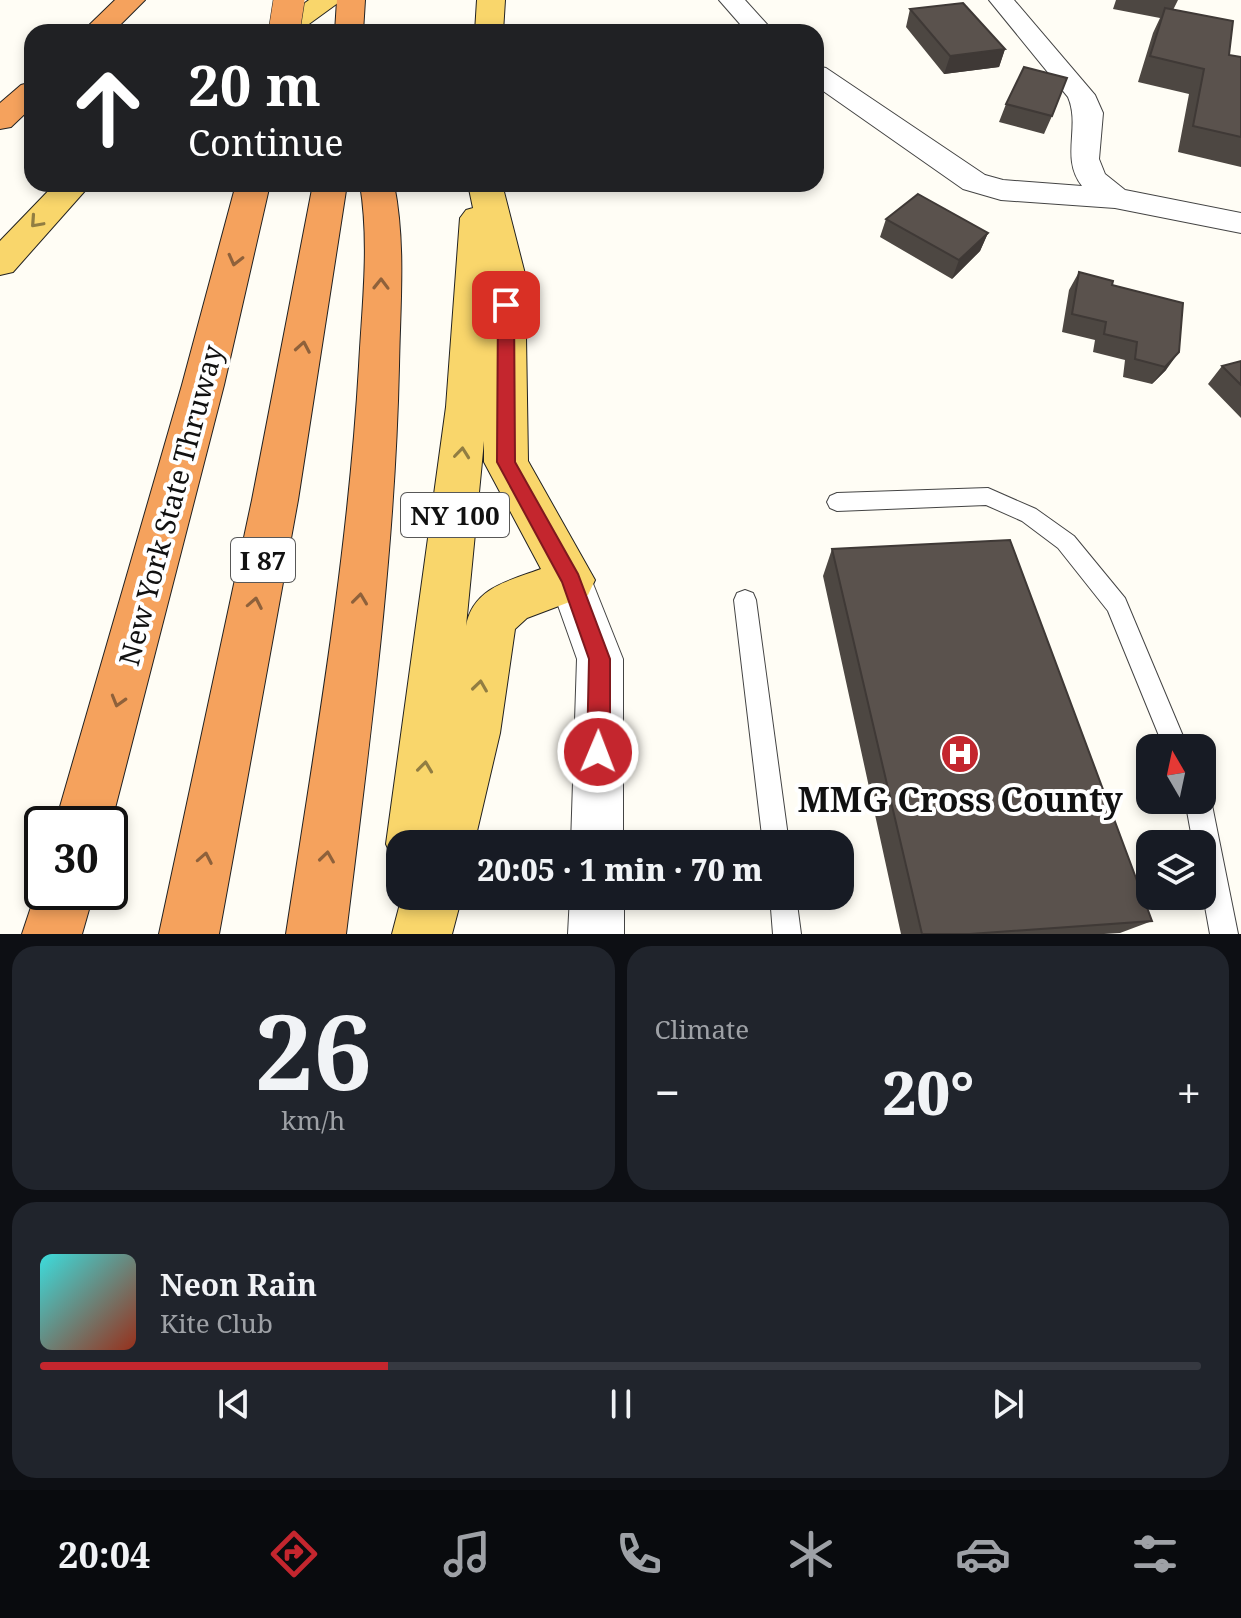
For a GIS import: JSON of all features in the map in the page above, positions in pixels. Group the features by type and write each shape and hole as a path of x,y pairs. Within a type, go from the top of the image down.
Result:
{"highway":[{"path":"105,24 131,0"},
{"path":"284,24 289,0"},
{"path":"349,24 351,0"},
{"path":"0,120 24,98"},
{"name":"New York State Thruway","path":"88,806 199,400 251,192"},
{"name":"I 87","path":"189,934 275,500 329,192"},
{"path":"316,934 356,636 375,445 381,284 379,192"},
{"path":"52,934 59,910"}],"main road":[{"path":"294,24 328,0"},
{"path":"490,24 491,0"},
{"path":"0,263 67,192"},
{"name":"NY 100","path":"417,830 467,407 481,192"},
{"path":"449,830 473,733 492,618 510,602 571,580 506,462 506,274 484,192"},
{"path":"404,934 407,910"},
{"path":"422,934 428,910"}],"street":[{"path":"731,0 754,24"},
{"path":"1001,0 1081,95 1089,113 1084,159 1091,178 1115,198"},
{"path":"824,79 974,182 1001,190 1115,198 1241,223"},
{"path":"571,580 600,659 597,830"},
{"path":"596,934 597,910"}],"lane":[{"path":"837,502 988,496 1029,515 1066,542 1117,605 1170,734"},
{"path":"745,600 774,830"},
{"path":"1201,814 1224,934"},
{"path":"784,910 787,934"}],"building":[{"path":"963,3 1005,49 950,56 910,9"},
{"path":"1165,8 1233,21 1229,55 1241,57 1241,137 1193,126 1204,69 1150,56"},
{"path":"1024,67 1067,78 1052,116 1006,104"},
{"path":"918,194 988,233 959,260 886,219"},
{"path":"1079,272 1113,281 1112,285 1183,303 1179,352 1165,367 1135,359 1137,342 1104,334 1106,322 1072,314"},
{"path":"1241,361 1241,385 1222,366"},
{"name":"MMG Cross County","path":"1010,540 1136,878 1136,910 1148,910 1152,921 970,934 922,934 832,549"}],"place":[{"name":"MMG Cross County","path":"960,754"}],"route":[{"path":"506,305 506,462 571,580 600,659 598,752"}]}
